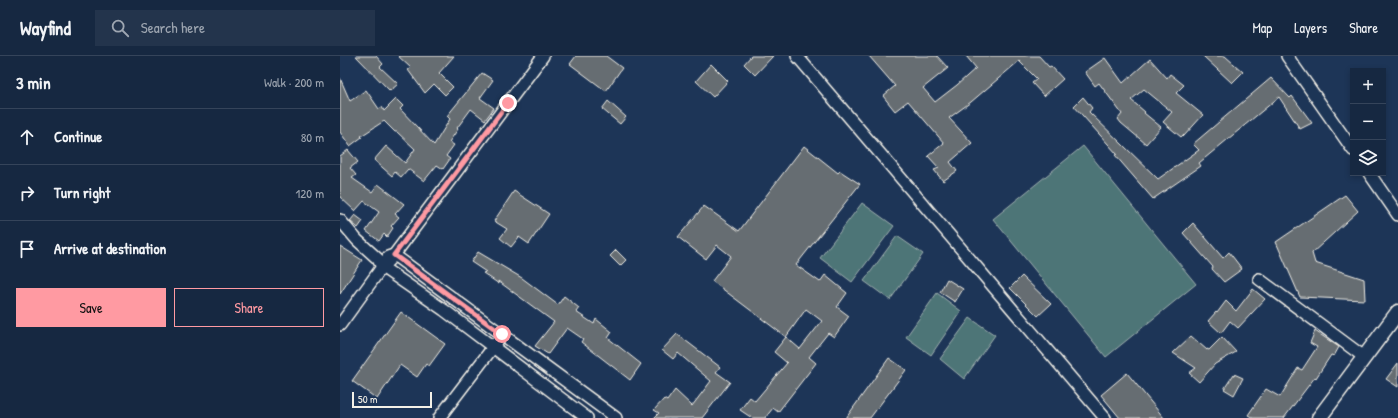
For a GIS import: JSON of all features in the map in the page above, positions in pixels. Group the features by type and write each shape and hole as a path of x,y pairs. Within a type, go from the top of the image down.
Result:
{"main road":[{"path":"1319,418 1398,312"}],"street":[{"path":"340,325 380,263 394,255 543,56"},
{"path":"797,56 1105,418"},
{"path":"1287,56 1350,146"},
{"path":"1371,176 1398,215"},
{"path":"340,220 380,263 585,417"},
{"path":"394,255 616,418"},
{"path":"1259,278 1364,357"},
{"path":"439,418 502,334"}],"green space":[{"path":"1083,146 1196,284 1106,357 993,219"},
{"path":"862,203 894,226 852,282 820,258"},
{"path":"897,236 923,254 890,300 864,281"},
{"path":"937,293 961,311 931,355 906,337"},
{"path":"970,318 995,335 964,379 940,359"}],"building":[{"path":"356,56 376,56 383,64 380,67 398,84 390,91"},
{"path":"398,56 454,56 439,73 453,87 445,95 434,84 425,93 408,70 411,68"},
{"path":"576,56 606,56 622,68 606,91 570,64"},
{"path":"751,56 773,56 755,75 744,64"},
{"path":"869,56 937,56 948,68 923,88 935,102 976,68 966,56 1039,56 1063,79 1044,96 1032,83 1037,79 1019,61 971,102 949,118 972,143 950,162 957,171 943,181 934,170 939,168 928,156 944,143 908,101 895,111 883,96 895,86"},
{"path":"1203,56 1225,56 1243,72 1232,83"},
{"path":"1105,58 1123,83 1150,59 1167,78 1170,74 1184,85 1176,93 1203,115 1184,136 1183,135 1181,137 1163,122 1172,112 1144,89 1131,100 1161,127 1146,144 1121,123 1118,119 1122,114 1099,83 1095,86 1085,72"},
{"path":"711,64 728,81 713,97 696,81"},
{"path":"482,73 493,80 480,98 494,108 485,120 471,109 449,142 454,145 446,156 450,159 443,169 437,165 424,181 408,169 401,177 395,172 392,176 374,160 386,146 405,163 415,149 384,121 361,136 362,137 350,146 340,132 340,78 350,101 366,90 379,109 382,107 384,111 396,99 403,106 400,109 434,145 450,119 447,116"},
{"path":"1271,78 1290,98 1292,96 1312,123 1300,129 1279,97 1199,163 1201,166 1153,199 1115,155 1117,154 1074,106 1083,97 1092,108 1089,112 1158,179 1199,150 1193,144"},
{"path":"608,101 626,117 620,124 602,109"},
{"path":"804,146 838,173 840,171 860,184 796,265 820,282 825,275 847,293 837,307 849,316 834,337 828,333 809,357 816,363 778,412 773,408 765,418 752,418 740,410 750,397 755,401 787,363 774,352 786,337 712,281 731,256 717,245 706,259 678,237 704,206 739,231","holes":["806,309 822,321 800,349 786,337"]},
{"path":"348,150 358,162 350,168 356,175 352,178 372,192 378,184 404,204 395,214 399,217 391,226 393,228 387,237 384,234 379,241 366,231 379,212 364,201 355,211 340,197 340,156"},
{"path":"514,191 549,214 529,244 519,237 511,247 500,238 507,229 494,221"},
{"path":"1345,195 1358,211 1312,253 1315,263 1364,279 1365,300 1300,297 1276,242"},
{"path":"355,215 363,221 358,228 350,221"},
{"path":"1193,223 1223,258 1229,252 1242,269 1224,282 1183,233"},
{"path":"340,246 362,260 340,294"},
{"path":"616,250 626,260 620,266 610,256"},
{"path":"478,252 522,278 558,305 564,296 579,308 576,312 594,324 596,319 612,332 608,338 641,364 630,380 581,342 583,339 567,328 548,354 535,346 554,322 498,281 499,284 483,273 486,272 471,262"},
{"path":"1022,276 1051,304 1038,316 1010,288"},
{"path":"947,279 963,289 955,302 940,292"},
{"path":"1253,289 1265,299 1238,328 1230,321 1221,333 1208,321 1216,312 1217,313 1226,301 1236,311"},
{"path":"401,312 445,344 429,366 426,364 417,377 400,365 377,399 352,381"},
{"path":"1315,331 1339,347 1334,356 1331,355 1316,378 1315,377 1284,418 1253,418 1248,415 1266,389 1280,397 1298,368 1302,370 1317,347 1310,343"},
{"path":"677,334 720,367 716,372 730,382 702,418 654,418 659,413 654,410 664,399 667,401 675,390 692,406 711,381 678,353 673,359 662,350"},
{"path":"1191,336 1207,350 1209,350 1222,337 1236,352 1215,364 1199,382 1189,373 1196,368 1173,353"},
{"path":"889,358 906,370 870,418 846,418"},
{"path":"1398,363 1398,387 1386,379"},
{"path":"1127,373 1164,418 1120,418 1101,395"},
{"path":"1234,374 1243,378 1234,395 1224,389"}],"route":[{"path":"502,334 394,255 508,103"}]}
